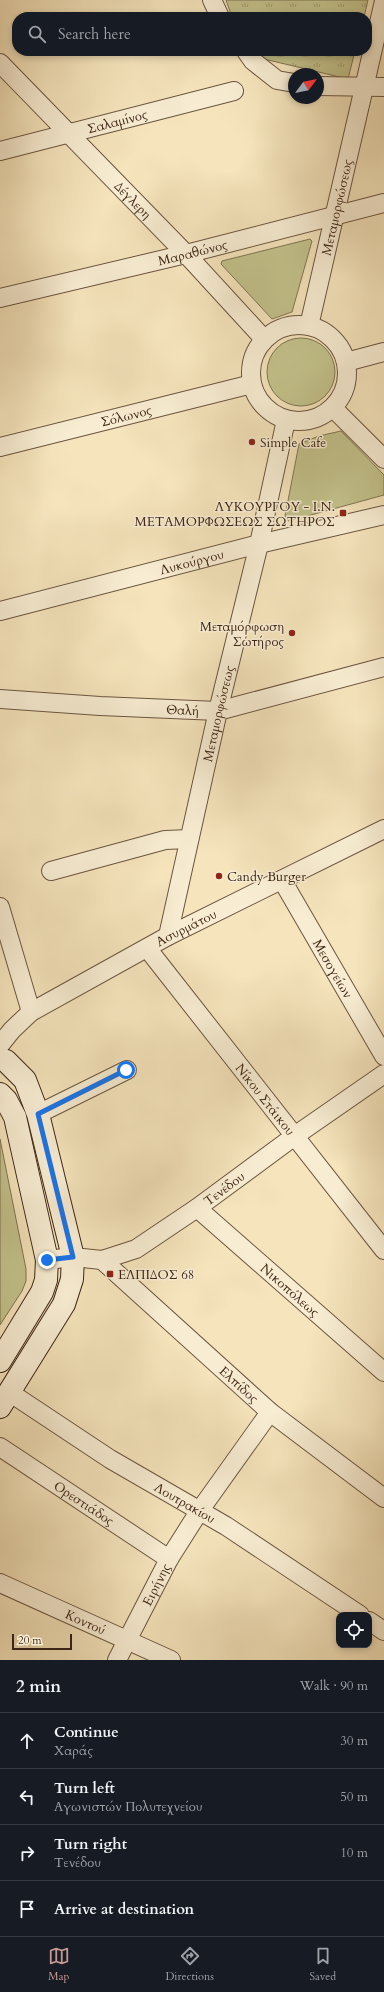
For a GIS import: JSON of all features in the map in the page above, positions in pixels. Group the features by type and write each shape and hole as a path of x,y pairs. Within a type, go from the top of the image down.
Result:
{"street":[{"path":"212,0 218,12"},
{"name":"Μεταμορφώσεως","path":"372,53 383,11"},
{"path":"250,56 253,61 277,80 288,82"},
{"name":"Μεταμορφώσεως","path":"309,326 371,56"},
{"name":"Δέγλερη","path":"0,63 69,132 186,254 264,339"},
{"path":"324,86 363,88 384,87"},
{"name":"Σαλαμίνος","path":"0,150 234,90"},
{"name":"Μαραθώνος","path":"0,298 186,254 384,204"},
{"path":"293,325 309,326 322,331 333,339 341,349 346,362 347,378 342,395 333,408 319,418 302,422 286,420 274,415 264,407 256,396 252,384 251,368 255,352 264,339 278,330 293,325"},
{"path":"346,362 384,352"},
{"name":"Σόλωνος","path":"0,447 252,384"},
{"path":"333,408 384,459"},
{"name":"Μεταμορφώσεως","path":"168,936 218,711 259,544 286,420"},
{"name":"Λυκούργου","path":"0,611 259,544 384,515"},
{"name":"Θαλή","path":"0,699 218,711 384,667"},
{"name":"Ασυρμάτου","path":"0,1045 12,1030 31,1012 168,936 384,828"},
{"path":"51,870 165,840 189,839"},
{"name":"Μεσογείων","path":"282,880 384,1056"},
{"path":"1,917 31,1012"},
{"name":"Νίκου Στάικου","path":"147,948 384,1250"},
{"path":"0,1059 6,1060 25,1080 38,1114 73,1257 72,1279 64,1304 4,1400"},
{"path":"38,1114 126,1070"},
{"name":"Τενέδου","path":"47,1260 73,1257 102,1260 136,1249 197,1208 384,1074"},
{"path":"0,1094 6,1100 15,1117 47,1260 46,1280 42,1292 0,1361"},
{"name":"Νικοπόλεως","path":"197,1208 384,1372"},
{"name":"Ελπίδος","path":"102,1260 270,1412 384,1498"},
{"name":"Λουτρακίου","path":"4,1400 200,1510 355,1612"},
{"name":"Ειρήνης","path":"116,1660 169,1559 200,1510 270,1412"},
{"name":"Ορεστιάδος","path":"0,1447 169,1559"},
{"name":"Κοντού","path":"0,1583 171,1660"},
{"path":"372,1623 384,1631"}],"green space":[{"path":"226,0 368,0 365,12 230,12"},
{"path":"262,56 354,56 348,79 324,73 324,68 302,68 264,59"},
{"path":"310,239 312,241 292,312 272,319 221,264 222,261"},
{"path":"301,338 314,340 325,348 333,359 335,372 333,385 325,396 314,404 301,406 288,404 277,396 269,385 267,372 269,359 277,348 288,340"},
{"path":"341,431 384,475 384,495 289,521 286,520 285,516 299,444 319,436"},
{"path":"0,1139 26,1269 26,1281 22,1291 0,1325"}],"place":[{"name":"Simple Cafe","path":"252,442"},
{"name":"ΛΥΚΟΥΡΓΟΥ - Ι.Ν. ΜΕΤΑΜΟΡΦΩΣΕΩΣ ΣΩΤΗΡΟΣ","path":"343,513"},
{"name":"Μεταμόρφωση Σωτήρος","path":"292,633"},
{"name":"Candy Burger","path":"219,876"},
{"name":"ΕΛΠΙΔΟΣ 68","path":"110,1274"}],"route":[{"path":"47,1260 73,1257 38,1114 126,1070"}]}
